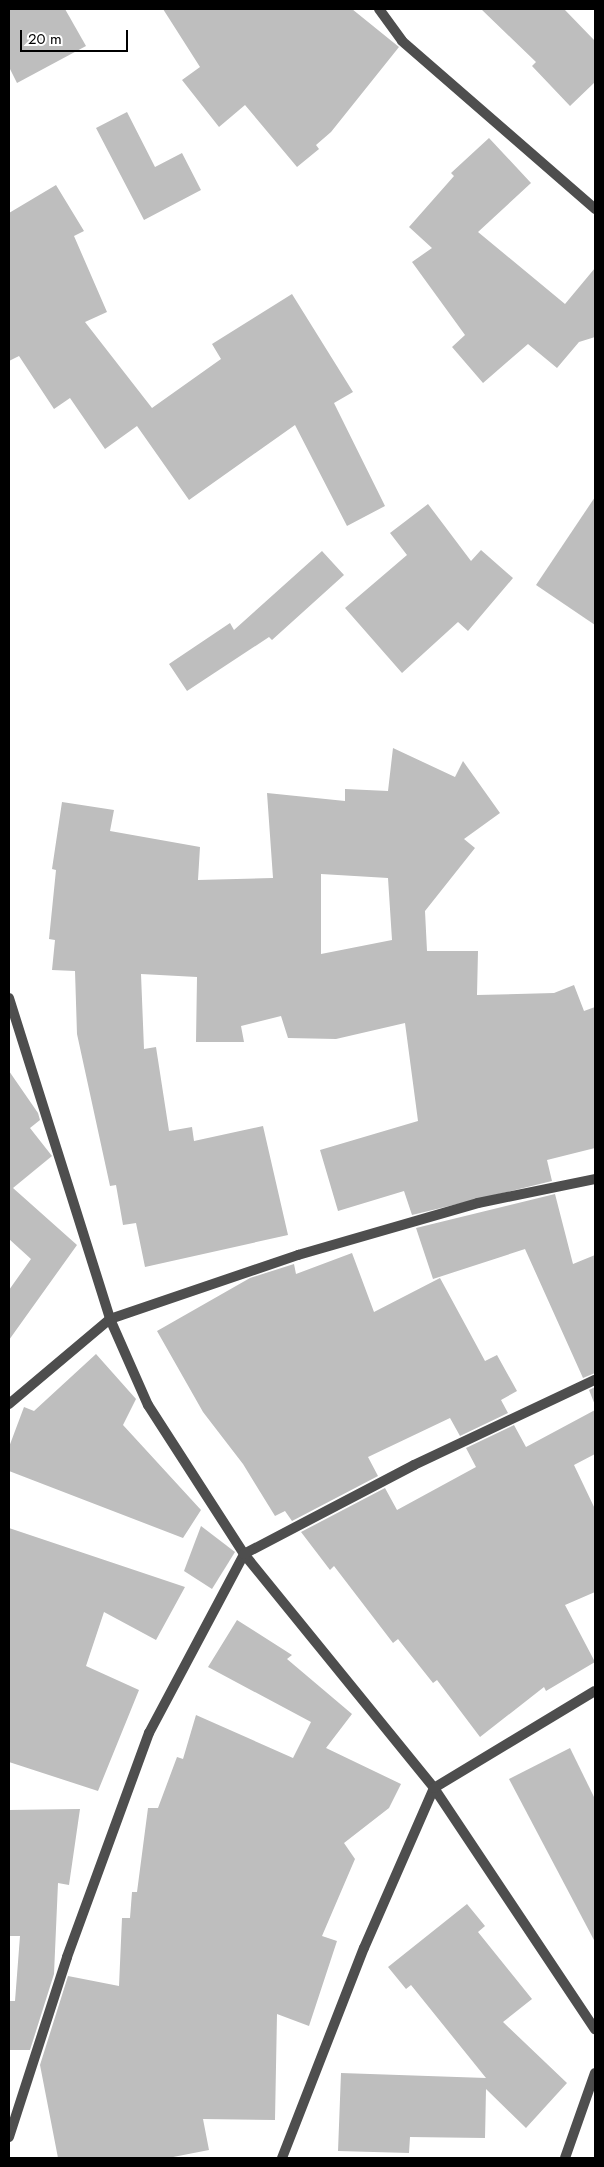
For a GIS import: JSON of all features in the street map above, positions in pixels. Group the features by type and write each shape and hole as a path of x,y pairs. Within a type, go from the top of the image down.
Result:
{"street":[{"path":"379,9 402,41 595,209"},
{"path":"9,998 110,1319 148,1405 244,1554 434,1788 595,2029"},
{"path":"9,1404 110,1319 298,1255 478,1203 595,1179"},
{"path":"9,2137 67,1957 149,1733 244,1554 414,1465 595,1380"},
{"path":"282,2158 364,1948 434,1788 595,1691"},
{"path":"565,2158 595,2073"}],"building":[{"path":"9,9 65,9 86,46 17,83 9,67"},
{"path":"163,9 352,9 399,47 331,132 316,145 319,149 297,167 245,105 219,127 182,80 200,67"},
{"path":"481,9 564,9 595,41 595,82 570,106 532,66 536,62"},
{"path":"127,112 155,167 182,153 201,190 144,220 96,128"},
{"path":"489,138 531,183 478,232 565,304 595,268 595,337 579,342 557,368 528,344 483,383 452,347 465,335 412,262 432,248 409,227 454,176 451,173"},
{"path":"56,185 84,231 74,236 107,312 85,322 152,408 221,359 212,344 292,294 353,392 334,403 385,506 347,526 295,425 189,500 137,426 105,449 70,398 54,409 19,356 9,361 9,213"},
{"path":"595,497 595,625 536,585"},
{"path":"428,504 471,561 481,550 513,578 468,631 458,622 402,673 345,608 407,555 390,533"},
{"path":"322,551 344,575 272,640 269,637 187,691 169,664 230,623 234,630"},
{"path":"393,748 455,777 463,761 500,813 464,839 475,848 425,911 427,951 478,951 477,995 554,993 574,985 584,1011 595,1007 595,1148 547,1160 552,1181 412,1215 404,1191 338,1211 320,1150 418,1121 405,1023 336,1039 288,1038 281,1016 241,1026 244,1042 196,1042 197,977 141,974 144,1049 156,1047 169,1131 192,1127 194,1141 263,1126 288,1235 145,1267 136,1223 123,1225 116,1185 110,1186 77,1034 75,971 52,970 55,940 49,939 56,870 52,869 62,802 114,810 110,831 200,847 198,880 273,878 267,793 345,801 345,789 388,791","holes":["321,874 388,878 392,940 321,954"]},
{"path":"9,1071 38,1113 40,1120 30,1128 52,1156 13,1188 77,1245 9,1340 9,1290 31,1259 9,1239"},
{"path":"555,1194 573,1264 595,1255 595,1373 583,1378 525,1249 433,1279 416,1228"},
{"path":"352,1253 374,1312 440,1278 485,1361 497,1355 517,1391 501,1400 508,1413 460,1436 450,1418 368,1457 378,1476 292,1521 285,1511 275,1516 243,1464 203,1412 157,1331 250,1278 294,1264 296,1274"},
{"path":"96,1354 136,1399 123,1425 201,1510 183,1538 9,1471 9,1447 24,1407 34,1411"},
{"path":"595,1387 595,1405 589,1390"},
{"path":"595,1410 595,1454 574,1465 595,1509 595,1592 565,1605 595,1662 546,1691 544,1687 480,1737 437,1680 433,1683 398,1639 393,1643 334,1566 330,1570 301,1532 385,1488 397,1510 476,1467 466,1448 514,1425 526,1447"},
{"path":"201,1526 235,1552 212,1589 184,1571"},
{"path":"9,1528 185,1587 156,1640 104,1612 86,1666 139,1690 98,1791 9,1762"},
{"path":"237,1620 292,1655 287,1659 352,1714 326,1748 401,1784 389,1808 344,1843 355,1859 322,1936 337,1941 309,2026 277,2014 275,2120 203,2119 209,2150 168,2158 58,2158 40,2065 68,1976 119,1986 122,1918 130,1918 132,1892 137,1892 148,1808 158,1808 177,1757 183,1759 196,1715 293,1758 311,1722 208,1667"},
{"path":"570,1748 595,1799 595,1942 509,1779"},
{"path":"80,1809 69,1885 58,1883 54,1974 30,2050 9,2050 9,2001 15,2001 20,1936 9,1936 9,1810"},
{"path":"467,1904 485,1926 478,1932 532,1999 503,2022 567,2083 526,2128 486,2089 485,2138 410,2137 409,2153 338,2151 341,2073 486,2078 411,1985 406,1989 388,1967"}]}
